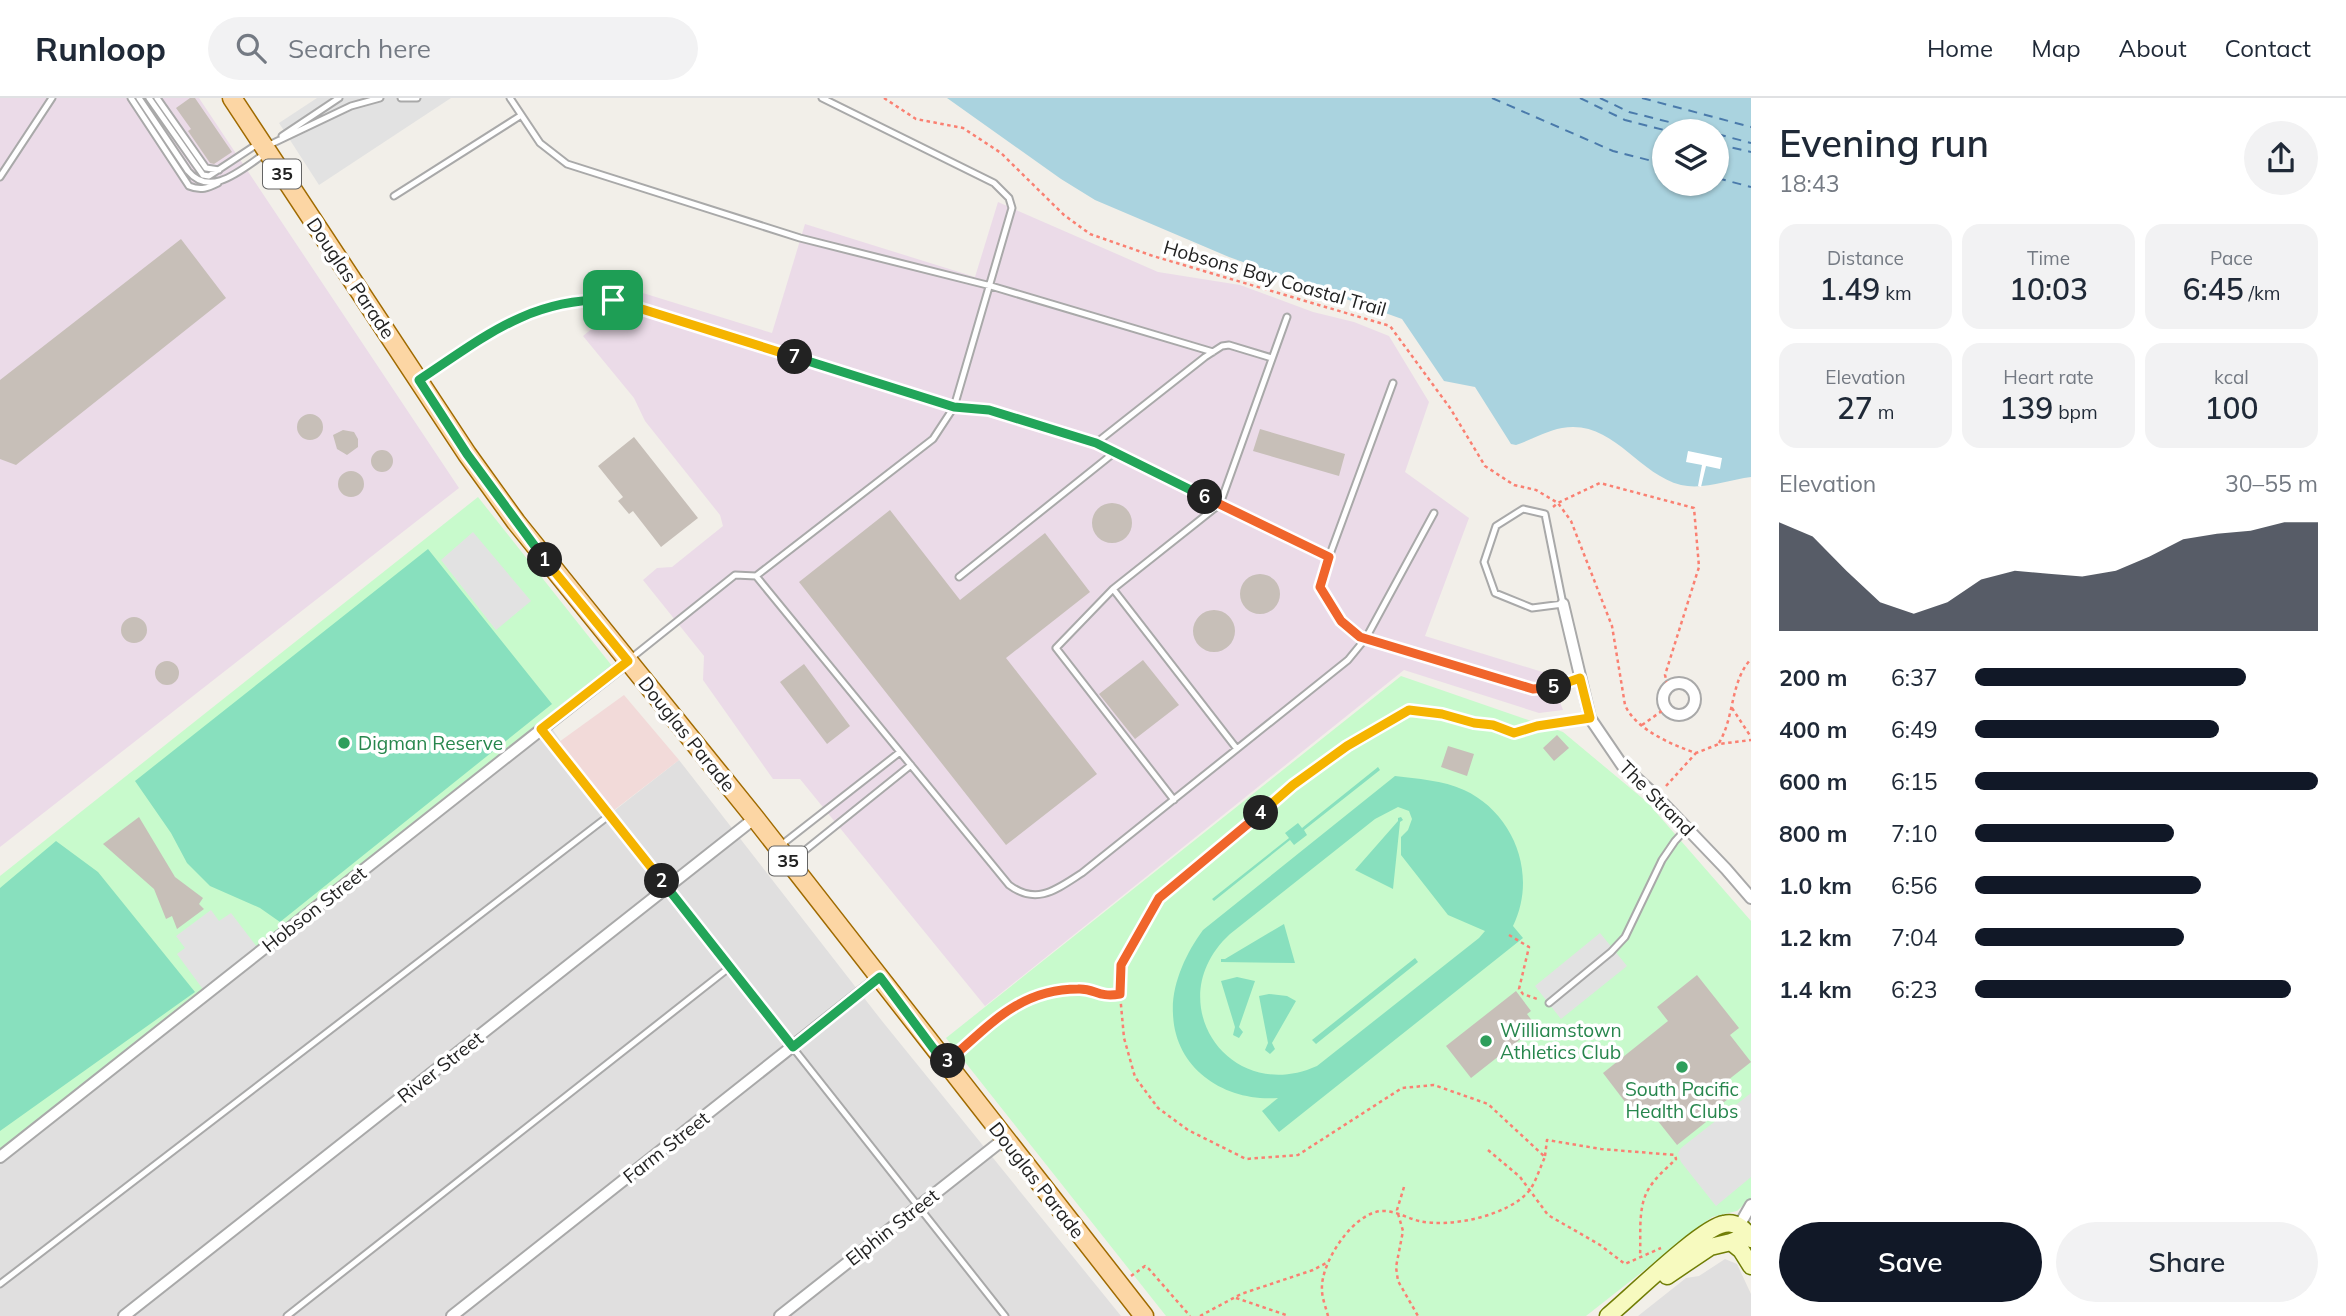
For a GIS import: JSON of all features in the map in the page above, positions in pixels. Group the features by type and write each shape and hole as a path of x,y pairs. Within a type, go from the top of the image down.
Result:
{"main road":[{"name":"Douglas Parade","path":"232,98 467,454 516,522 755,818 1144,1316"}],"street":[{"name":"The Strand","path":"1563,604 1590,718 1622,765 1657,797 1751,898"},
{"name":"Hobson Street","path":"0,1157 628,661"},
{"path":"1677,683 1687,685 1693,692 1695,702 1690,711 1674,715 1665,708 1663,697 1668,687 1677,683"},
{"name":"River Street","path":"124,1316 755,818"},
{"name":"Farm Street","path":"452,1316 880,977"},
{"name":"Elphin Street","path":"780,1316 1004,1139"},
{"path":"1623,1304 1710,1247 1731,1242 1747,1232 1751,1205"},
{"path":"1608,1316 1681,1253 1721,1224 1728,1223 1747,1232"},
{"path":"1731,1242 1741,1250 1751,1266"}],"lane":[{"path":"0,177 52,98"},
{"path":"131,98 189,186 197,189 209,188 224,180 264,147 339,98"},
{"path":"139,98 195,180 203,183 224,180"},
{"path":"149,98 203,175 209,176 351,106 380,98"},
{"path":"157,98 206,168 219,170"},
{"path":"401,98 417,98"},
{"path":"510,98 520,116 548,151 564,163 800,238 991,286 1213,352"},
{"path":"628,661 735,576 756,576 933,439 954,407 1012,208 1009,198 994,183 822,98"},
{"path":"394,196 520,116"},
{"path":"419,380 507,322 545,307 585,299 613,300 954,407 989,410 1096,443 1329,557"},
{"path":"1174,800 1056,649 1113,589 1220,504 1287,317"},
{"path":"1096,443 1213,352 1229,345 1272,358"},
{"path":"1393,383 1320,587 1341,621 1360,637 1533,689 1554,687 1580,678"},
{"path":"959,577 1115,452"},
{"path":"1523,509 1545,514 1563,604 1532,608 1495,593 1484,562 1496,526 1523,509"},
{"path":"756,576 1009,885 1020,893 1034,896 1053,891 1082,873 1348,660 1366,638 1434,513"},
{"path":"1113,589 1237,749"},
{"path":"541,729 611,814 1005,1316"},
{"path":"777,848 900,752"},
{"path":"790,863 911,765"},
{"path":"0,1284 611,814"},
{"path":"1549,1003 1611,953 1625,937 1662,860 1687,828"},
{"path":"287,1316 730,967"}],"path":[{"name":"Hobsons Bay Coastal Trail","path":"884,98 916,119 963,128 1002,153 1064,215 1090,233 1153,257 1390,326 1450,408 1485,466 1514,485 1536,490 1558,503"},
{"path":"1668,687 1665,675 1699,566 1695,509 1600,483 1558,503 1571,521 1612,626 1625,705 1630,715 1642,725 1685,749 1696,752"},
{"path":"1718,744 1731,717 1738,679 1751,659"},
{"path":"1642,725 1665,708"},
{"path":"1657,797 1696,752 1718,744 1751,739 1732,708"},
{"path":"1545,1157 1489,1104 1434,1085 1402,1087 1298,1155 1246,1159 1188,1130 1158,1108 1135,1077 1124,1038 1120,994 1121,965 1159,898 1293,785 1347,746 1409,710 1493,725 1514,733 1537,726 1590,718"},
{"path":"1509,935 1529,947 1519,989 1523,994 1549,1003"},
{"path":"945,1064 1004,1012 1046,992 1081,988 1105,997 1120,994"},
{"path":"1328,1316 1321,1290 1328,1262 1353,1226 1371,1213 1382,1211 1398,1213 1420,1221 1476,1220 1510,1207 1530,1190 1545,1157 1547,1140 1601,1149 1675,1155 1676,1159 1647,1194 1643,1209 1640,1257"},
{"path":"1488,1150 1520,1177 1548,1215 1608,1250 1625,1264 1671,1243 1681,1253"},
{"path":"1404,1187 1398,1213 1403,1231 1396,1267 1398,1281 1418,1316"},
{"path":"1200,1316 1233,1297 1328,1262"},
{"path":"1131,1276 1145,1266 1190,1316"},
{"path":"1233,1297 1289,1316"}],"shaded area":[{"path":"0,98 199,98 459,488 0,847"},
{"path":"317,98 451,98 319,185 279,123"},
{"path":"998,202 1158,272 1240,285 1389,336 1429,402 1405,472 1469,518 1425,636 1549,674 1563,710 1539,713 1404,670 985,1006 800,779 773,779 703,680 704,656 643,580 657,568 672,567 723,526 720,515 645,421 634,398 583,336 609,315 617,285 772,333 805,224 975,277"},
{"path":"473,532 531,601 496,630 441,560"},
{"path":"624,695 679,760 613,811 559,742"},
{"path":"549,724 610,814 679,760 882,1021 1121,1316 0,1316 0,1157"},
{"path":"211,910 219,921 231,913 260,951 205,992 177,954 185,948 176,936"},
{"path":"1600,933 1627,966 1561,1019 1535,986"},
{"path":"1751,1093 1751,1177 1716,1206 1681,1162 1678,1153"},
{"path":"1725,1259 1737,1264 1751,1294 1751,1316 1638,1316 1686,1278 1699,1276"}],"green space":[{"name":"Digman Reserve","path":"478,497 616,671 0,1157 0,876"},
{"name":"Digman Reserve","path":"428,549 552,704 280,922 260,908 210,886 187,863 171,833 135,781"},
{"path":"1401,676 1563,732 1647,802 1751,921 1751,1198 1737,1211 1712,1217 1586,1316 1166,1316 946,1038"},
{"path":"1378,767 1380,770 1304,830 1307,835 1294,845 1290,840 1214,901 1212,899 1289,838 1285,833 1298,823 1302,828"},
{"path":"1395,776 1447,784 1481,800 1508,830 1522,867 1520,906 1513,926 1523,938 1279,1132 1262,1111 1278,1098 1259,1098 1222,1088 1193,1066 1176,1034 1174,992 1186,959 1203,930","holes":["1398,807 1409,811 1412,819 1408,830 1401,837 1401,855 1448,915 1485,931 1317,1066 1285,1075 1256,1072 1231,1059 1213,1040 1202,1015 1201,988 1209,960 1230,934 1375,819"]},
{"path":"1401,817 1403,820 1400,822 1393,889 1355,870"},
{"path":"56,841 98,872 195,992 0,1131 0,888"},
{"path":"1284,924 1295,963 1221,962 1221,959"},
{"path":"1415,958 1418,962 1316,1044 1312,1040"},
{"path":"1237,977 1255,981 1239,1027 1243,1032 1239,1038 1233,1035 1235,1027 1221,981"},
{"path":"1259,996 1287,996 1296,1001 1272,1043 1275,1049 1270,1054 1265,1050 1268,1043"}],"water":[{"path":"947,98 1751,98 1751,477 1707,485 1681,485 1651,470 1610,439 1580,427 1556,429 1516,445 1511,444 1475,387 1444,381 1402,319 1229,257 1095,200"}],"pier":[{"path":"1688,451 1722,458 1720,469 1706,466 1701,487 1698,486 1702,465 1686,462"}],"building":[{"path":"190,98 195,98 232,152 214,164 210,163 188,131 191,129 176,108"},
{"path":"181,239 226,298 16,465 0,459 0,380"},
{"path":"310,414 319,418 323,427 319,436 310,440 301,436 297,427 301,418"},
{"path":"1260,429 1345,454 1339,476 1253,451"},
{"path":"343,430 354,432 358,439 358,447 347,455 337,449 333,435"},
{"path":"634,437 698,518 661,547 633,511 629,514 618,501 623,497 598,466"},
{"path":"382,450 390,453 393,461 390,469 382,472 374,469 371,461 374,453"},
{"path":"351,471 360,475 364,484 360,493 351,497 342,493 338,484 342,475"},
{"path":"1112,503 1126,509 1132,523 1126,537 1112,543 1098,537 1092,523 1098,509"},
{"path":"890,510 960,600 1045,533 1090,592 1006,658 1097,774 1006,845 799,582"},
{"path":"1260,574 1268,575 1274,580 1279,586 1279,602 1274,608 1268,613 1260,614 1252,613 1246,608 1241,602 1240,594 1241,586 1246,580 1252,575"},
{"path":"1214,610 1229,616 1235,631 1229,646 1214,652 1199,646 1193,631 1199,616"},
{"path":"134,617 144,620 147,630 144,640 134,643 124,640 121,630 124,620"},
{"path":"1143,660 1179,705 1135,739 1099,694"},
{"path":"167,661 175,665 179,673 175,681 167,685 159,681 155,673 159,665"},
{"path":"804,664 850,726 827,744 780,682"},
{"path":"1557,735 1569,748 1554,761 1543,748"},
{"path":"1448,746 1474,754 1467,776 1441,767"},
{"path":"139,817 175,877 203,898 199,904 204,909 177,929 172,916 166,919 154,889 103,844"},
{"path":"1697,975 1739,1028 1730,1035 1751,1062 1723,1084 1732,1096 1703,1118 1706,1122 1677,1145 1646,1106 1635,1115 1603,1073 1668,1021 1657,1007"},
{"name":"Williamstown Athletics Club","path":"1516,991 1531,1011 1527,1014 1533,1022 1528,1026 1532,1030 1471,1078 1446,1046"}],"ferry route":[{"path":"1492,98 1613,151 1652,161"},
{"path":"1580,98 1625,120 1652,127"},
{"path":"1600,98 1629,112 1657,119"},
{"path":"1642,98 1751,127"},
{"path":"1729,137 1751,143"},
{"path":"1729,147 1751,152"},
{"path":"1729,181 1751,187"}],"place":[{"name":"Digman Reserve","path":"344,743"},
{"name":"Williamstown Athletics Club","path":"1486,1041"},
{"name":"South Pacific Health Clubs","path":"1682,1067"}],"route":[{"path":"585,299 613,300 954,407 989,410 1096,443 1329,557 1320,587 1341,621 1360,637 1533,689 1554,687 1580,678 1590,718 1537,726 1514,733 1493,725 1409,710 1347,746 1293,785 1159,898 1121,965 1120,994 1105,997 1081,988 1046,992 1004,1012 945,1064 880,977 793,1047 541,729 628,661 516,522 467,454 419,380 507,322 545,307 585,299"}]}
